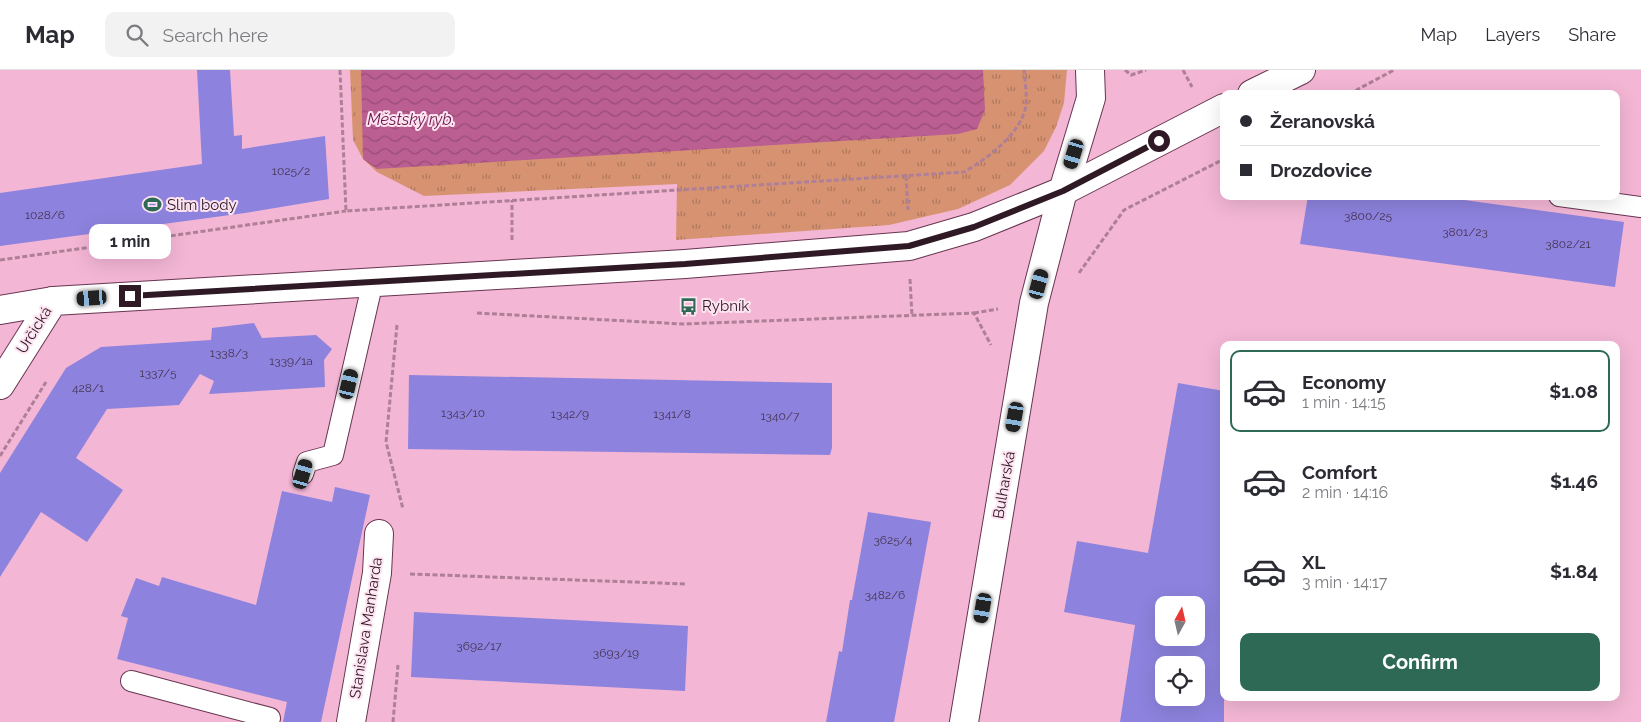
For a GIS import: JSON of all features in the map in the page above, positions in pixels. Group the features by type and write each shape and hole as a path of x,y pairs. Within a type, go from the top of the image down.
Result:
{"street":[{"name":"Bulharská","path":"964,722 1034,303 1063,191 1091,98 1090,70"},
{"path":"1260,90 1300,70"},
{"path":"0,310 53,301 367,281 685,264 909,246 974,227 1063,191 1220,110"},
{"name":"Určická","path":"0,386 53,301"},
{"name":"Stanislava Manharda","path":"351,722 377,573 380,534"}],"lane":[{"path":"1589,200 1641,207"},
{"path":"303,474 306,462 333,455 367,281"},
{"path":"131,681 270,718 269,722"}],"path":[{"path":"340,70 346,211"},
{"path":"0,260 346,211 964,172 984,160 1012,134 1026,106 1024,70"},
{"path":"1124,70 1131,75 1146,70"},
{"path":"1356,90 1394,70"},
{"path":"1076,277 1124,210 1220,161"},
{"path":"474,313 683,324 974,313 992,346"},
{"path":"0,456 50,375"},
{"path":"377,573 687,584"}],"green space":[{"path":"350,70 1067,70 1064,103 1056,127 1044,151 1010,185 958,209 889,225 676,240 677,184 424,196 377,172 363,159 353,140"}],"water":[{"name":"Městský ryb.","path":"361,70 983,70 985,110 977,129 958,134 377,169 363,159"}],"building":[{"path":"197,70 230,70 234,136 242,135 242,149 325,136 329,199 245,213 0,246 0,193 202,164"},
{"path":"1307,200 1464,200 1624,222 1615,287 1300,244"},
{"path":"254,323 262,338 316,335 332,349 324,360 325,387 209,394 214,381 200,374 179,405 107,409 76,458 123,490 87,542 41,512 0,577 0,473 66,368 101,347 211,340 212,328"},
{"path":"409,375 832,383 832,448 830,455 408,449"},
{"path":"1178,383 1220,390 1220,701 1224,701 1224,722 1120,722 1135,625 1064,612 1077,541 1148,553"},
{"path":"335,487 370,495 321,722 283,722 287,702 117,659 128,618 121,616 136,578 159,586 162,577 256,605 282,491 332,502"},
{"path":"868,512 931,522 894,722 826,722 839,651 842,652 850,600 852,600"},
{"path":"414,612 688,626 685,691 411,677"}],"place":[{"name":"Slim body","path":"153,205"},
{"name":"Rybník","path":"688,306"}],"route":[{"path":"130,296 512,272 685,264 909,246 974,227 1063,191 1159,141"}]}
